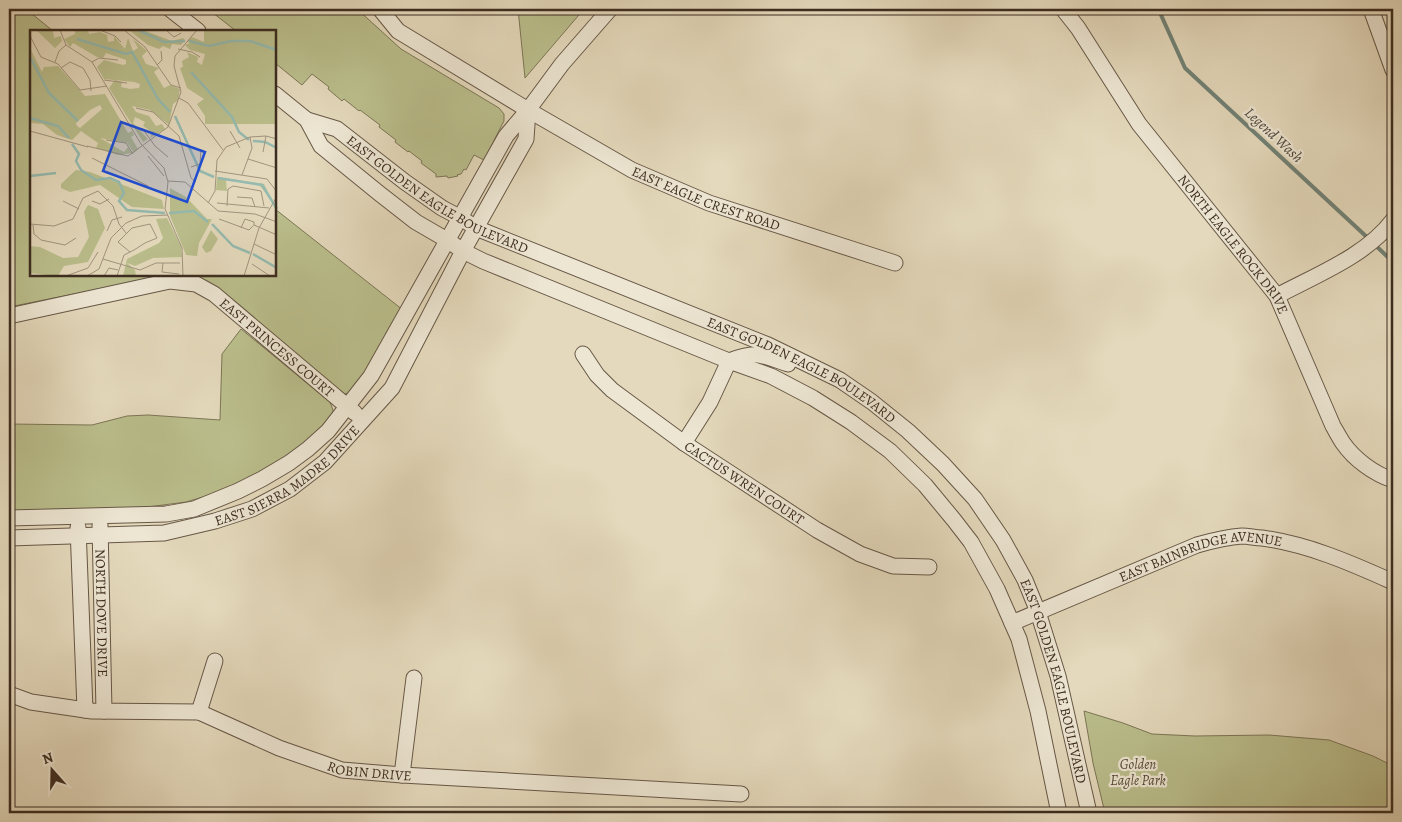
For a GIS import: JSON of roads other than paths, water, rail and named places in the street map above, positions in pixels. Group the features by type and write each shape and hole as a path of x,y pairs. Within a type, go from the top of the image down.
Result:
{"street":[{"path":"170,9 197,30"},
{"name":"EAST EAGLE CREST ROAD","path":"380,9 398,31 528,110 632,170 709,203 895,263"},
{"name":"EAST SIERRA MADRE DRIVE","path":"9,518 166,514 194,509 238,491 296,459 328,431 371,376 506,136 562,64 610,9"},
{"name":"NORTH EAGLE ROCK DRIVE","path":"1063,9 1078,28 1139,124 1277,296 1333,426 1343,444 1363,464 1384,477 1393,480"},
{"path":"1370,9 1393,70"},
{"name":"EAST GOLDEN EAGLE BOULEVARD","path":"276,95 307,120 321,146 416,222 462,251 482,261 729,361 772,376 813,398 851,422 890,451 925,485 971,542 997,589 1019,639 1038,711 1060,813"},
{"name":"EAST SIERRA MADRE DRIVE","path":"9,538 164,533 215,521 252,509 290,489 311,473 324,462 392,388 462,251 526,139 528,110"},
{"name":"EAST GOLDEN EAGLE BOULEVARD","path":"307,120 336,128 405,182 442,208 476,228 768,345 840,380 872,402 908,431 943,464 974,499 1003,540 1025,580 1038,612 1058,676 1089,813"},
{"path":"1277,296 1358,253 1375,241 1393,220"},
{"name":"EAST PRINCESS COURT","path":"9,316 170,281 196,284 214,294 364,420"},
{"name":"CACTUS WREN COURT","path":"583,354 597,375 612,390 684,443 817,530 860,554 893,566 929,567"},
{"path":"684,443 710,402 729,361 746,355 758,354 840,380"},
{"name":"NORTH DOVE DRIVE","path":"99,515 104,711"},
{"name":"NORTH DOVE DRIVE","path":"77,516 85,710"},
{"name":"EAST BAINBRIDGE AVENUE","path":"1012,623 1197,545 1243,536 1274,540 1303,547 1360,567 1393,582"},
{"path":"199,712 216,661"},
{"path":"402,775 414,678"},
{"name":"ROBIN DRIVE","path":"9,694 31,702 85,710 199,712 279,748 342,770 741,794"}],"waterway":[{"name":"Legend Wash","path":"1161,9 1161,15 1185,68 1369,239"},
{"name":"Legend Wash","path":"1374,244 1393,262"}],"park label":[{"name":"Golden Eagle Park","path":"1138,772"}]}
